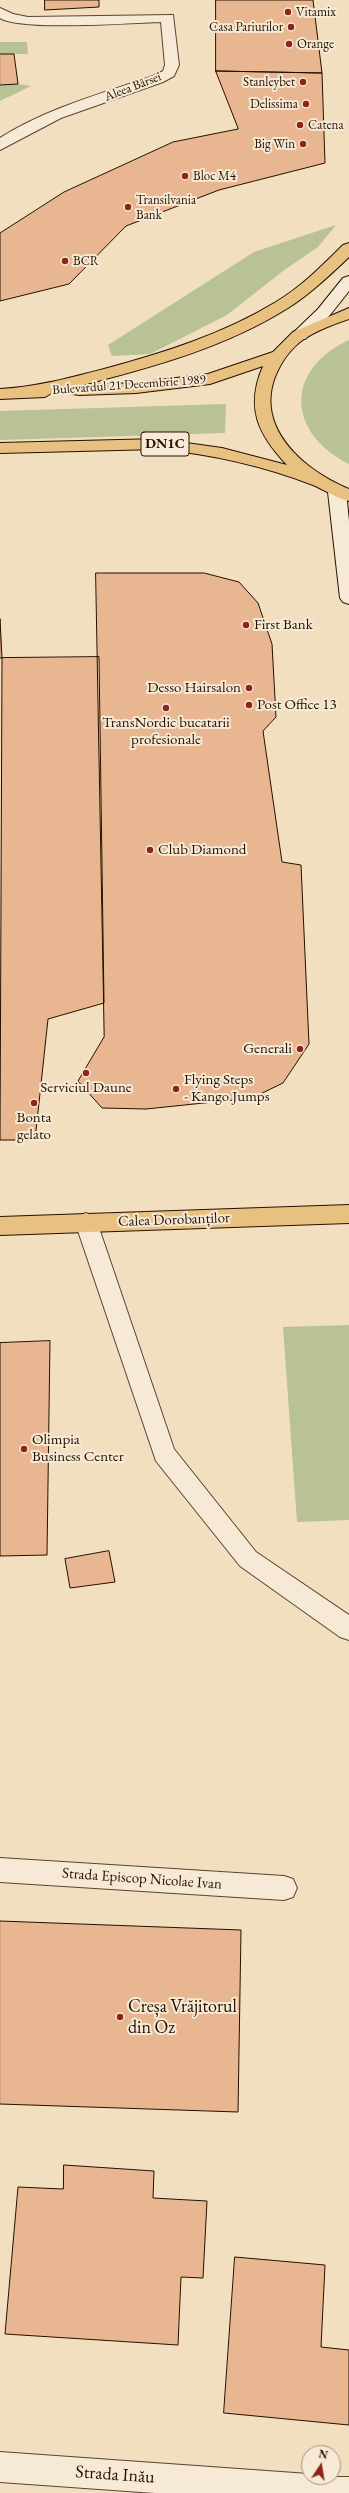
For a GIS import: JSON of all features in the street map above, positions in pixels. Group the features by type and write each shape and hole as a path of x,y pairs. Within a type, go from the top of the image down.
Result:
{"main road":[{"path":"30,393 155,361 221,338 283,305 349,248"},
{"path":"337,490 297,466 277,445 265,423 261,400 265,377 277,356 299,336 349,313"},
{"name":"Bulevardul 21 Decembrie 1989","path":"0,394 136,388 210,379 277,356"},
{"name":"DN1C","path":"0,448 158,444 181,445 211,450 258,462 337,490"},
{"name":"Calea Dorobanților","path":"0,1226 349,1214"}],"street":[{"name":"Aleea Bârsei","path":"0,12 9,18 28,21 168,18 172,64 168,73 158,79 60,113 20,130 0,144"},
{"path":"299,336 324,312 349,281"},
{"path":"337,490 349,598"},
{"path":"86,1222 164,1454 248,1559 349,1628"},
{"name":"Strada Episcop Nicolae Ivan","path":"0,1870 284,1888"},
{"name":"Strada Inău","path":"0,2467 349,2492"}],"green space":[{"path":"0,42 27,42 28,54 0,54"},
{"path":"18,84 31,86 0,101 0,85"},
{"path":"336,225 318,247 283,271 227,315 150,354 112,356 108,345 254,252"},
{"path":"349,340 349,464 329,451 314,436 305,419 301,402 304,384 313,368 328,353"},
{"path":"226,404 225,433 0,440 0,411"},
{"path":"349,1325 349,1520 297,1522 283,1327"}],"building":[{"path":"45,0 99,0 99,7 45,10"},
{"path":"216,0 313,0 322,73 216,71"},
{"path":"0,54 14,54 18,84 0,85"},
{"name":"Bloc M4","path":"216,71 322,73 325,163 219,190 126,226 69,284 0,301 0,233 64,192 173,142 238,129"},
{"path":"96,573 204,573 239,582 258,603 272,644 276,717 263,731 282,862 301,865 309,1044 283,1083 252,1098 146,1109 102,1108 78,1081 104,1037"},
{"path":"0,619 2,658 0,658"},
{"path":"99,657 104,1003 48,1019 35,1140 0,1140 2,658"},
{"name":"Olimpia Business Center","path":"50,1341 47,1555 0,1556 0,1343"},
{"path":"109,1551 115,1582 70,1588 65,1559"},
{"name":"Creșa Vrăjitorul din Oz","path":"0,1921 241,1930 238,2112 0,2104"},
{"path":"64,2165 154,2171 153,2198 207,2201 203,2278 181,2277 178,2345 5,2334 18,2187 63,2189"},
{"path":"235,2257 325,2265 321,2347 349,2350 349,2425 224,2413"}],"place":[{"name":"Vitamix","path":"288,12"},
{"name":"Casa Pariurilor","path":"291,27"},
{"name":"Orange","path":"289,44"},
{"name":"Stanleybet","path":"303,82"},
{"name":"Delissima","path":"306,104"},
{"name":"Catena","path":"300,125"},
{"name":"Big Win","path":"303,144"},
{"name":"Bloc M4","path":"185,176"},
{"name":"Transilvania Bank","path":"128,207"},
{"name":"BCR","path":"65,261"},
{"name":"First Bank","path":"246,625"},
{"name":"Desso Hairsalon","path":"249,688"},
{"name":"Post Office 13","path":"249,705"},
{"name":"TransNordic bucatarii profesionale","path":"166,708"},
{"name":"Club Diamond","path":"150,850"},
{"name":"Generali","path":"300,1049"},
{"name":"Serviciul Daune","path":"86,1073"},
{"name":"Flying Steps - Kango Jumps","path":"176,1089"},
{"name":"Bonta gelato","path":"34,1103"},
{"name":"Olimpia Business Center","path":"24,1449"},
{"name":"Creșa Vrăjitorul din Oz","path":"120,2017"}]}
